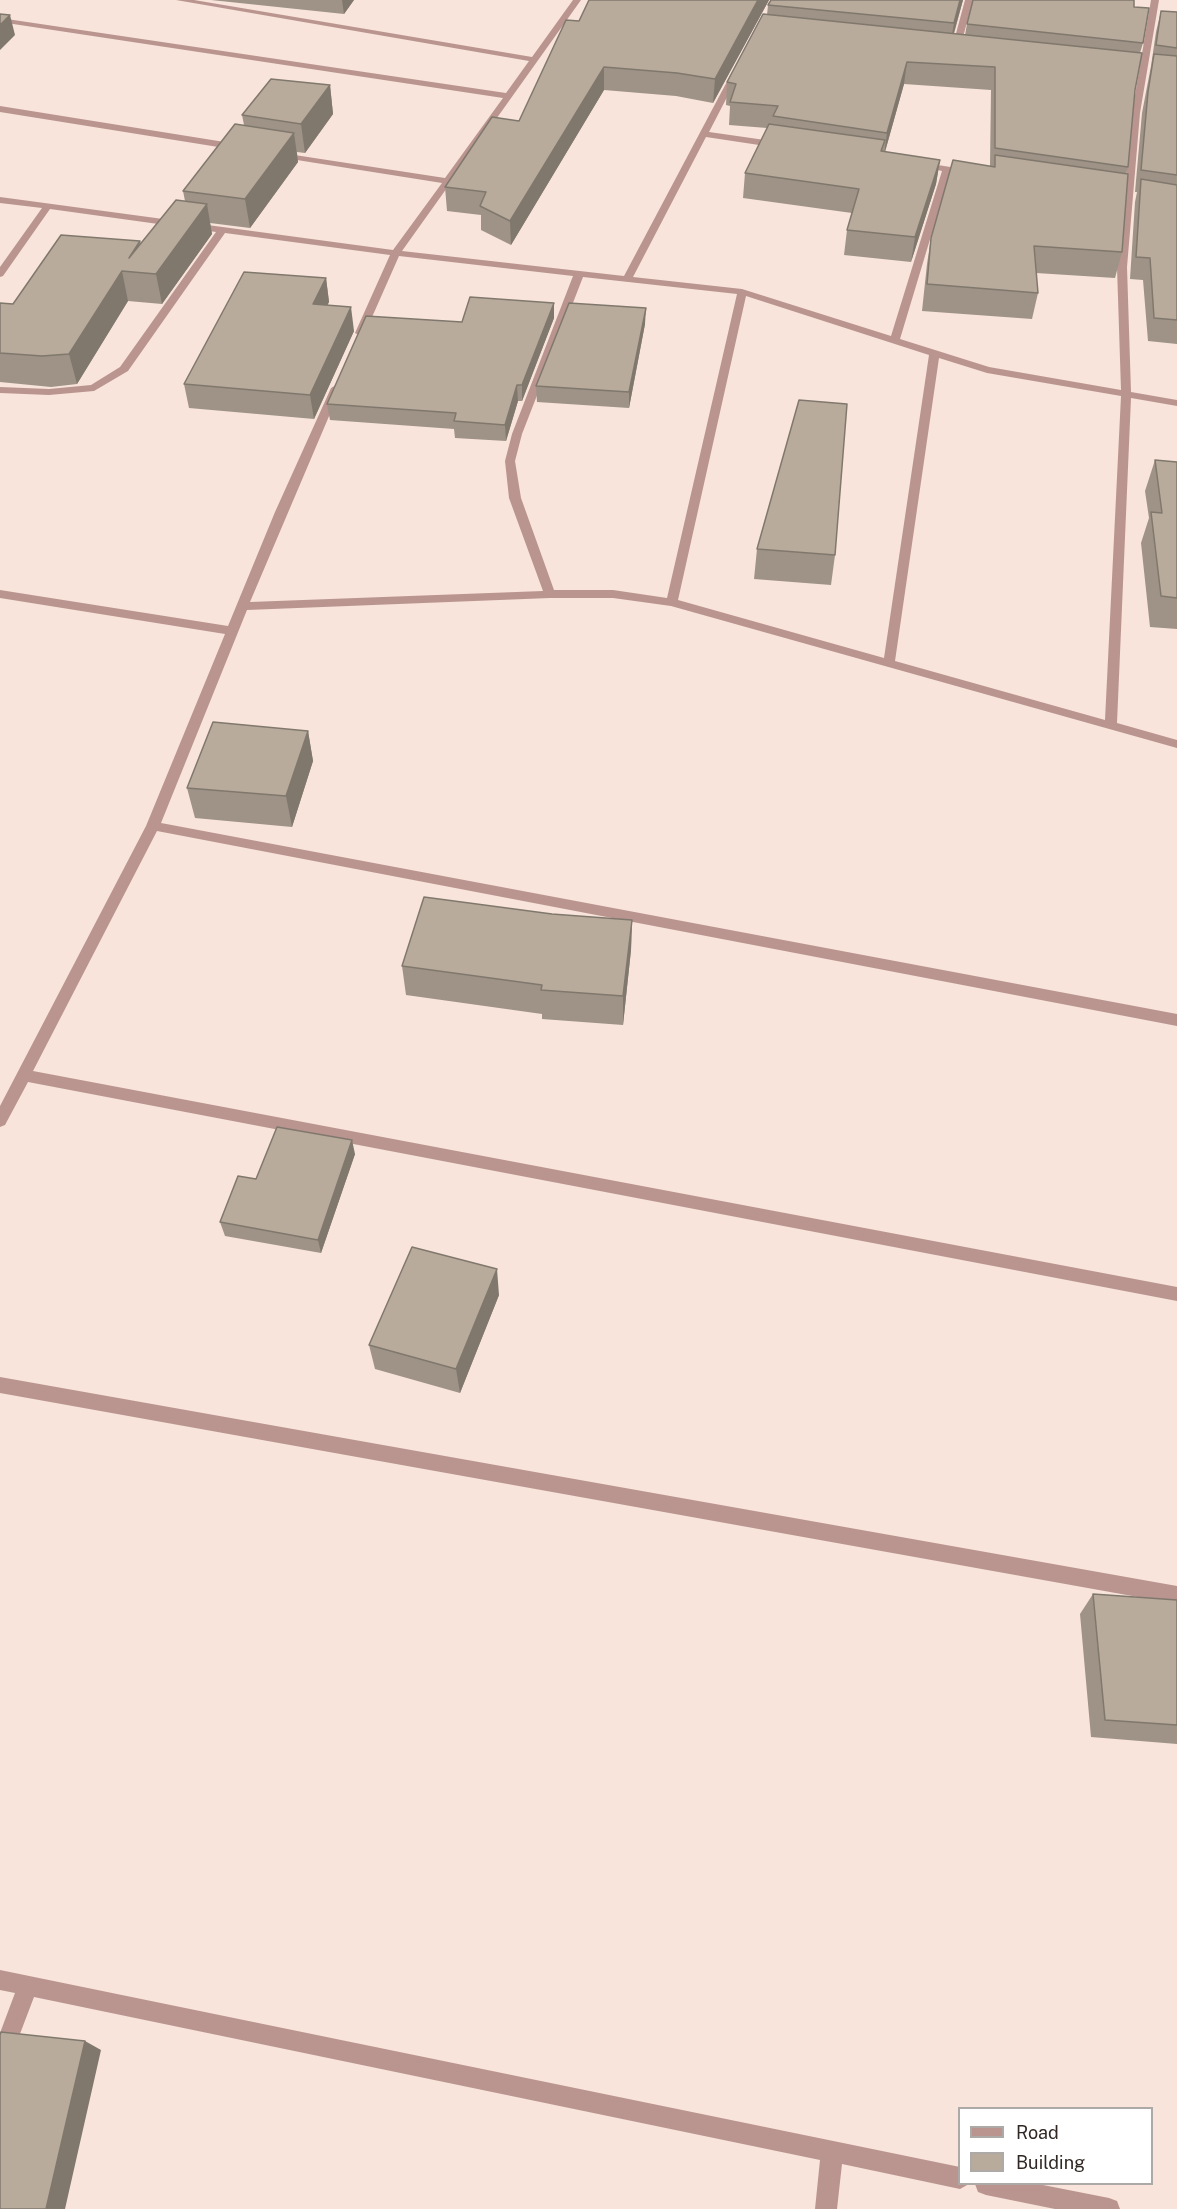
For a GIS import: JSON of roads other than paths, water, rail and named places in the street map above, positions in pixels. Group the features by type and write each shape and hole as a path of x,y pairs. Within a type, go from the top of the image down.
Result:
{"street":[{"path":"180,0 535,60"},
{"path":"353,350 396,253 578,0"},
{"path":"956,52 969,0"},
{"path":"1111,726 1126,394 1122,267 1134,196 1136,113 1155,0"},
{"path":"0,20 508,96"},
{"path":"944,50 967,53"},
{"path":"627,279 741,62"},
{"path":"1132,69 1155,71"},
{"path":"0,109 247,149"},
{"path":"704,134 785,146"},
{"path":"271,153 447,181"},
{"path":"912,164 981,174"},
{"path":"894,342 947,170"},
{"path":"1118,194 1134,196"},
{"path":"0,200 396,253 742,292 987,370 1177,403"},
{"path":"0,274 48,206"},
{"path":"0,390 49,392 94,388 124,369 222,230"},
{"path":"550,594 515,498 510,461 517,434 579,274"},
{"path":"672,602 742,292"},
{"path":"888,663 934,355"},
{"path":"0,1121 153,826 242,606 343,371"},
{"path":"0,594 232,630"},
{"path":"242,606 550,594 613,594 672,602 1177,744"},
{"path":"153,826 1177,1020"},
{"path":"24,1076 1177,1294"},
{"path":"0,1385 1177,1595"},
{"path":"0,1980 958,2178"},
{"path":"0,2061 28,1986"},
{"path":"826,2209 832,2152"},
{"path":"991,2185 1109,2209"}]}
